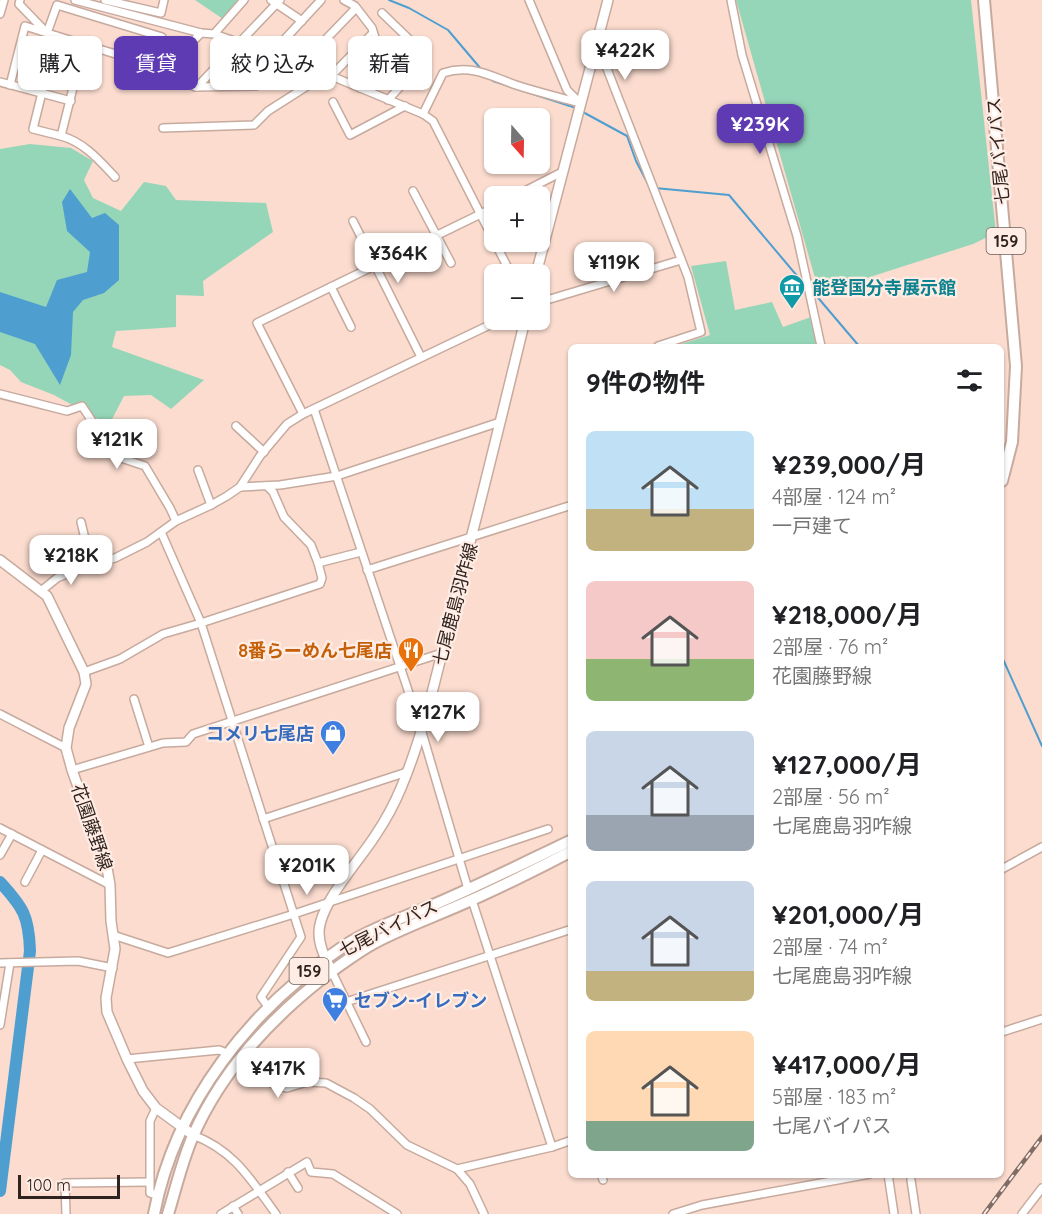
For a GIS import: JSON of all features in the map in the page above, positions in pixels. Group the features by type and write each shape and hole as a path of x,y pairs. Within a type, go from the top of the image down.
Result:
{"highway":[{"name":"七尾バイパス","path":"984,0 1016,366 1012,442 1004,473"},
{"name":"七尾バイパス","path":"168,1214 184,1160 188,1132 208,1082 227,1053 269,1008 309,972 346,945 568,842"},
{"name":"七尾バイパス","path":"154,1214 174,1149 237,1061 274,1021 319,981 373,943 472,900 568,853"}],"main road":[{"path":"539,264 608,0"},
{"name":"七尾鹿島羽咋線","path":"332,972 321,947 319,932 322,918 329,902 376,835 395,802 407,772 421,729 473,536 523,330"},
{"path":"0,560 47,596 84,672"},
{"name":"花園藤野線","path":"84,672 86,684 69,728 66,748 107,868 110,885 115,949 106,998 107,1012 143,1091 156,1108 188,1132"}],"street":[{"path":"0,14 4,0"},
{"path":"21,0 19,4 47,33"},
{"path":"75,0 96,2 201,33 220,36"},
{"path":"105,0 126,2 161,13 164,0"},
{"path":"214,34 244,0"},
{"path":"288,36 321,0"},
{"path":"344,0 356,8 374,36"},
{"path":"529,0 567,90 579,107"},
{"path":"731,0 742,55 797,236 821,344"},
{"path":"244,36 276,1 302,21"},
{"path":"47,33 57,5 162,37 135,60 102,50"},
{"path":"329,36 356,8"},
{"path":"382,12 406,36"},
{"path":"10,85 29,14"},
{"path":"26,26 56,36"},
{"path":"198,36 201,33"},
{"path":"336,68 373,33"},
{"path":"597,43 688,277 701,332 664,344"},
{"path":"423,114 443,74 456,69 485,73 579,107"},
{"path":"198,86 210,73"},
{"path":"0,82 70,101"},
{"path":"43,90 33,129 67,138 93,154 115,177"},
{"path":"61,136 73,90"},
{"path":"163,128 254,126 268,111 303,90"},
{"path":"365,90 433,120 506,264"},
{"path":"388,100 397,90"},
{"path":"333,102 350,135 405,106"},
{"path":"534,186 562,172"},
{"path":"413,191 451,263"},
{"path":"303,414 258,323 484,213"},
{"path":"353,220 421,357"},
{"path":"550,299 681,260"},
{"path":"331,287 351,327"},
{"path":"41,591 57,578 90,564 115,558 147,542 176,521 211,505 240,487 286,424 484,327"},
{"path":"0,394 67,411 82,406 115,456 145,466 176,521"},
{"path":"314,409 421,729 468,889"},
{"path":"240,487 267,486 337,476 500,422"},
{"path":"236,426 264,452"},
{"path":"198,470 211,505"},
{"path":"84,672 120,659 163,633 320,584 322,578 311,545 284,517 273,492 267,486"},
{"path":"367,570 568,506"},
{"path":"81,522 90,564"},
{"path":"161,532 201,623 301,937 261,998 269,1008"},
{"path":"318,563 361,552"},
{"path":"72,770 163,743 186,742 193,734 442,653"},
{"path":"134,699 149,747"},
{"path":"0,714 66,748"},
{"path":"263,819 407,772"},
{"path":"0,828 110,885"},
{"path":"113,935 168,953 294,914 548,829"},
{"path":"0,855 12,834"},
{"path":"1004,868 1042,847"},
{"path":"25,882 42,850"},
{"path":"472,900 552,1147"},
{"path":"346,1002 568,930"},
{"path":"0,963 78,961 113,968"},
{"path":"0,1025 10,963"},
{"path":"332,972 366,1042"},
{"path":"1004,1031 1042,1019"},
{"path":"127,1059 219,1050 227,1053"},
{"path":"237,1061 255,1075 278,1086 287,1088 319,1082 335,1087 370,1109 407,1144 457,1169 470,1184 484,1214"},
{"path":"156,1108 150,1121 150,1193 159,1196"},
{"path":"188,1132 231,1156 276,1214"},
{"path":"457,1169 568,1141"},
{"path":"221,1214 307,1162 310,1172 333,1174 397,1214"},
{"path":"288,1172 298,1188"},
{"path":"673,1214 702,1205 848,1178"},
{"path":"889,1178 894,1214"},
{"path":"911,1180 916,1214"},
{"path":"66,1214 65,1184 150,1182"},
{"path":"1022,1214 1042,1188"},
{"path":"233,1206 238,1214"}],"green space":[{"path":"195,0 237,0 233,13 223,19"},
{"path":"736,0 971,0 996,233 973,244 823,292 815,278"},
{"path":"30,144 71,148 93,161 84,180 93,198 121,211 144,182 166,186 176,200 266,203 273,232 203,281 204,296 176,295 176,327 116,331 112,347 204,380 171,409 151,395 124,396 109,425 54,395 21,382 10,370 0,365 0,149"},
{"path":"726,261 735,310 772,302 783,327 811,317 816,344 681,344 710,335 691,266"}],"water":[{"path":"70,189 92,218 105,213 119,225 119,280 104,293 83,300 73,312 71,355 60,385 35,344 0,332 0,292 46,307 57,280 87,272 90,252 67,231 62,202"}],"waterway":[{"path":"389,0 409,8 448,30 481,69"},
{"path":"489,78 576,108"},
{"path":"581,111 627,136 648,184"},
{"path":"655,188 729,195 798,277"},
{"path":"814,293 857,344"},
{"path":"1004,661 1042,746"},
{"path":"0,882 23,913 28,929 30,951 0,1191"}],"railway":[{"path":"984,1214 1042,1137"}],"place":[{"name":"能登国分寺展示館","path":"792,310"},
{"name":"8番らーめん七尾店","path":"411,673"},
{"name":"コメリ七尾店","path":"333,756"},
{"name":"セブン-イレブン","path":"335,1023"}]}
